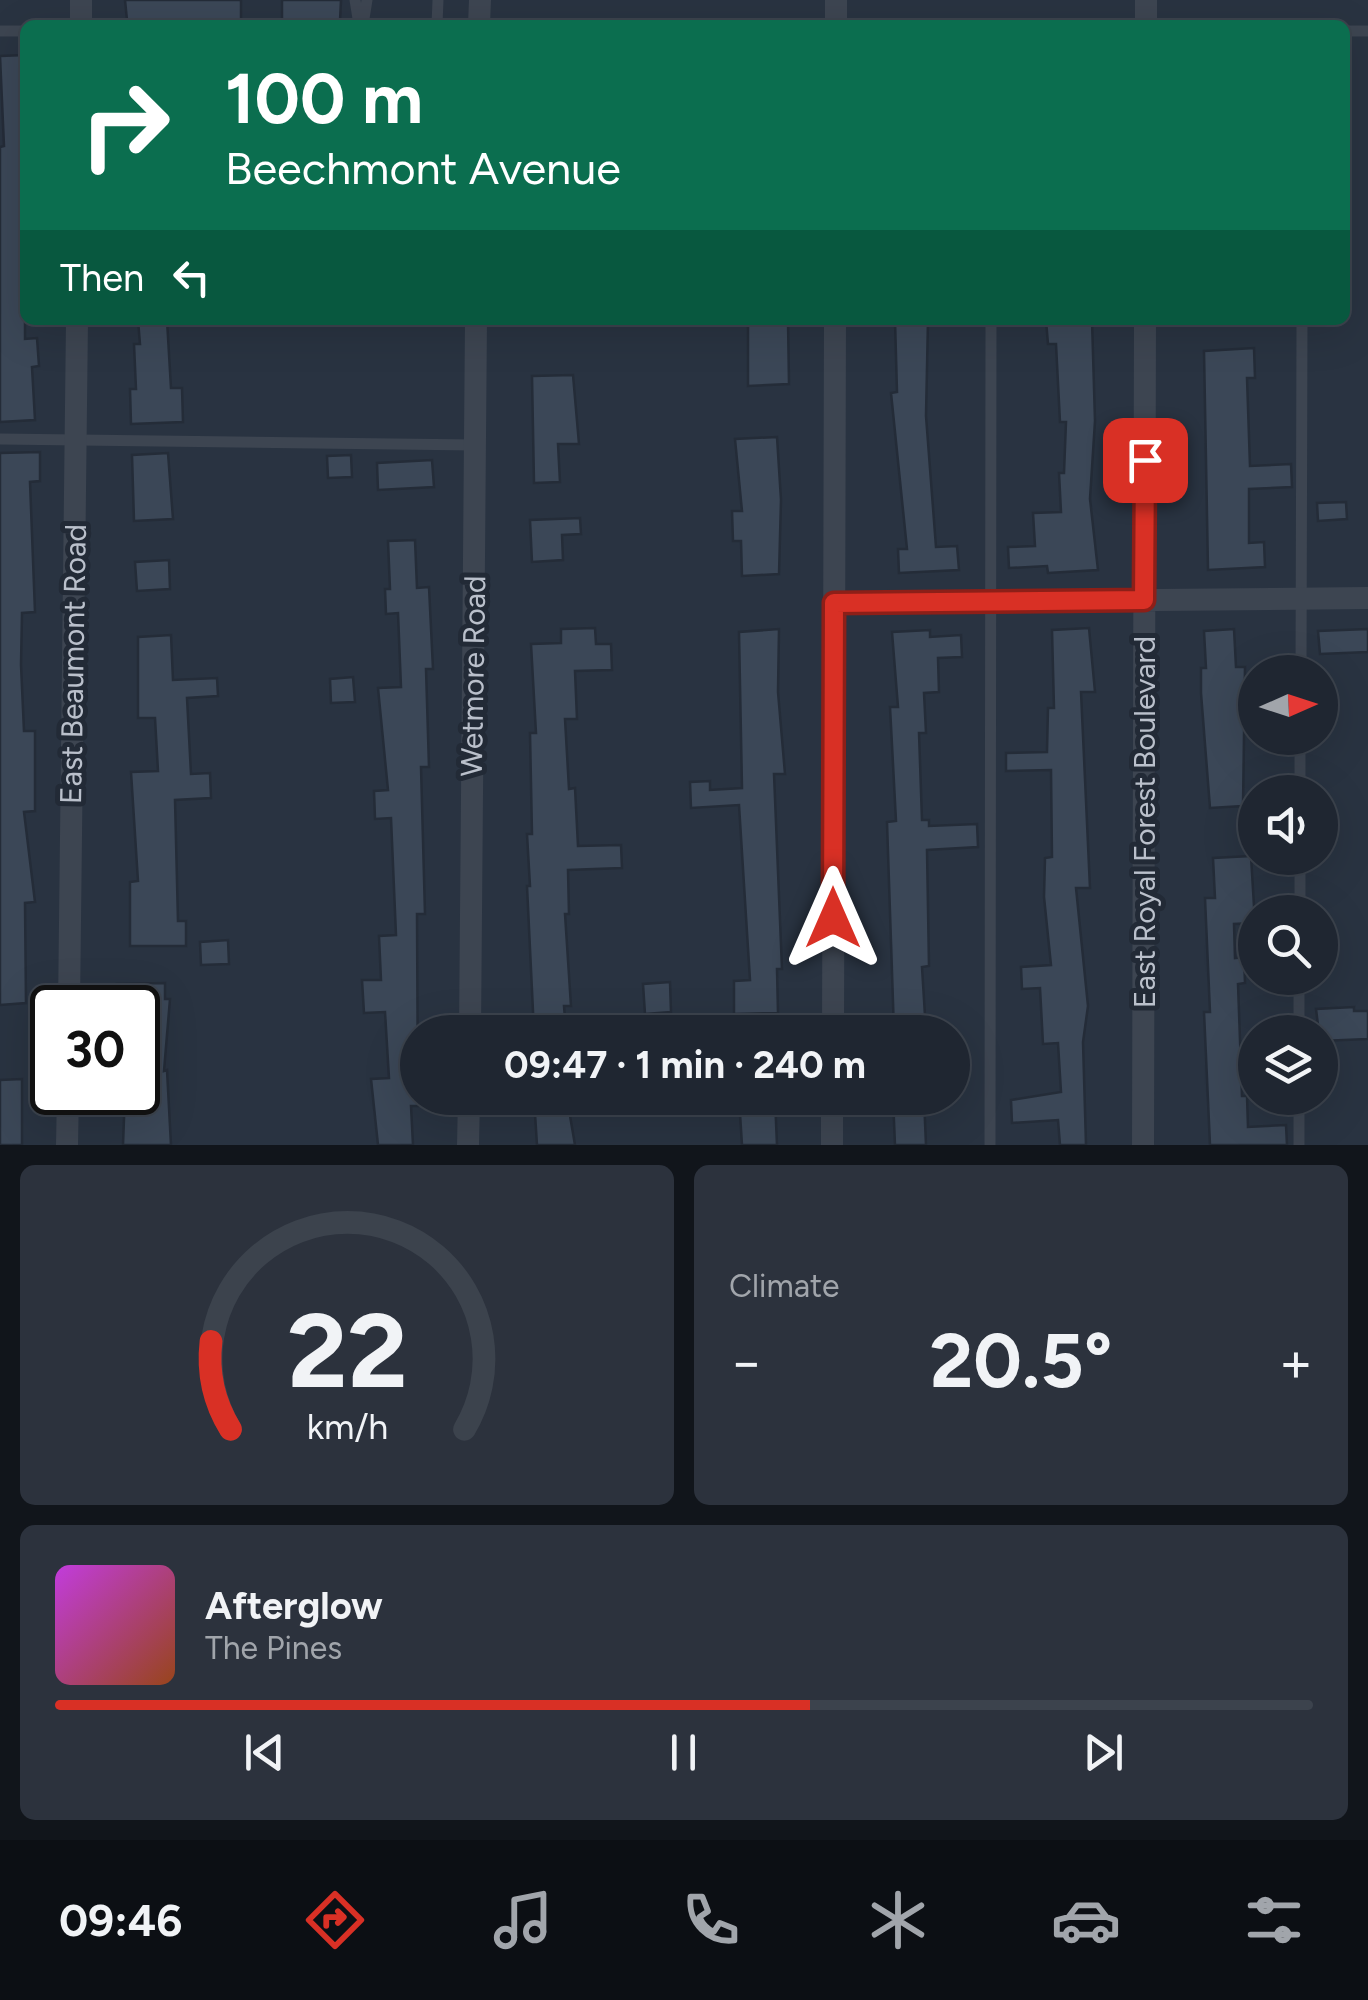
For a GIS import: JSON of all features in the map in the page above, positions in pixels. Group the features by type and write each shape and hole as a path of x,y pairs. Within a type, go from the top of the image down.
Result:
{"street":[{"name":"East Beaumont Road","path":"69,985 77,325"},
{"name":"Wetmore Road","path":"470,1015 476,325"},
{"path":"832,1015 835,325"},
{"name":"East Royal Forest Boulevard","path":"1143,1145 1146,325"},
{"path":"834,603 1368,598"},
{"path":"68,1115 68,1145"},
{"path":"468,1145 469,1115"},
{"path":"832,1115 832,1145"}],"lane":[{"path":"990,1145 992,325"},
{"path":"1300,655 1302,325"},
{"path":"0,439 475,446"},
{"path":"1299,1115 1299,1145"}],"building":[{"path":"125,0 241,0 241,20 127,20"},
{"path":"282,0 341,0 340,20 282,20"},
{"path":"20,55 20,325 25,325 25,339 37,338 39,366 32,367 35,420 0,422 0,147 4,146 0,56"},
{"path":"138,325 167,325 171,388 182,388 183,422 131,424 130,389 136,389 134,344 140,344"},
{"path":"748,325 788,325 789,384 748,386"},
{"path":"895,325 928,325 926,416 936,547 957,546 959,570 899,573 898,549 907,549 891,393 897,392"},
{"path":"1046,325 1092,325 1095,421 1090,499 1098,570 1048,573 1047,566 1009,568 1008,547 1035,546 1033,513 1061,512 1059,473 1064,473 1066,422 1060,422 1056,344 1048,344"},
{"path":"1254,348 1255,378 1247,378 1250,466 1291,464 1292,487 1249,489 1249,543 1264,542 1265,567 1208,570 1204,351"},
{"path":"573,375 579,444 558,444 560,482 534,483 532,376"},
{"path":"777,437 781,500 779,574 742,576 741,541 733,541 732,511 742,511 735,439"},
{"path":"40,452 40,481 30,482 35,612 22,613 21,665 24,731 35,731 35,811 24,812 35,902 25,903 26,1003 0,1005 0,453"},
{"path":"168,453 173,519 134,521 132,455"},
{"path":"351,455 352,477 328,478 327,456"},
{"path":"432,460 434,487 378,490 377,463"},
{"path":"1346,502 1347,519 1318,521 1317,503"},
{"path":"580,518 581,534 562,535 563,560 532,562 530,520"},
{"path":"415,540 417,588 429,587 433,669 426,669 429,767 421,767 425,914 417,914 418,1015 400,1015 400,1115 411,1115 413,1145 378,1145 371,1079 389,1078 385,1012 364,1013 362,980 381,980 379,936 396,935 391,818 375,819 374,791 388,790 378,688 401,687 398,613 386,614 385,589 390,589 388,541"},
{"path":"169,560 170,589 137,591 135,562"},
{"path":"595,628 596,644 611,644 612,670 575,671 577,719 565,719 569,789 575,788 578,846 621,845 622,868 568,870 569,914 565,914 571,1006 564,1006 565,1015 533,1015 527,886 527,834 532,834 530,733 536,733 531,644 561,643 561,629"},
{"path":"1089,628 1095,692 1081,692 1090,888 1076,888 1088,1006 1083,1042 1086,1145 1060,1145 1058,1120 1012,1123 1011,1100 1061,1092 1058,1043 1043,1044 1040,988 1022,989 1021,967 1051,965 1044,897 1045,858 1052,857 1051,770 1006,771 1006,753 1047,752 1048,708 1054,708 1052,630"},
{"path":"779,629 778,692 785,774 774,774 782,969 777,969 778,1013 734,1014 734,981 750,980 739,805 691,808 690,782 710,781 710,790 742,788 739,632"},
{"path":"1234,629 1238,755 1244,755 1243,775 1238,775 1238,806 1210,808 1201,693 1201,668 1206,668 1204,631"},
{"path":"1368,629 1368,652 1320,654 1318,631"},
{"path":"930,630 930,637 961,635 962,657 938,658 939,692 924,693 926,733 919,733 922,820 929,820 929,826 977,824 978,847 927,850 929,966 922,967 925,1015 893,1015 887,822 896,821 890,707 898,707 892,632"},
{"path":"171,635 173,680 217,678 218,696 187,698 191,774 210,773 211,798 175,800 178,921 186,921 186,946 130,946 130,882 138,881 131,772 158,771 155,718 138,718 138,637"},
{"path":"353,677 355,702 331,703 330,679"},
{"path":"1238,857 1238,875 1252,875 1253,895 1238,895 1238,924 1234,924 1235,958 1238,958 1238,1115 1248,1115 1248,1127 1286,1125 1287,1145 1210,1145 1204,1012 1210,1012 1205,898 1215,898 1213,858"},
{"path":"228,940 229,964 201,965 200,942"},
{"path":"670,982 671,1012 645,1014 643,984"},
{"path":"165,983 165,999 170,999 164,1071 167,1070 171,1145 123,1145 124,1115 160,1115 160,985 117,984"},
{"path":"1354,1007 1354,1011 1368,1011 1368,1039 1338,1040 1338,1015 1317,1015 1316,1009"},
{"path":"22,1079 22,1145 0,1145 0,1080"},
{"path":"535,1115 570,1115 575,1145 537,1145"},
{"path":"740,1115 776,1115 777,1145 742,1145"},
{"path":"894,1115 925,1115 926,1145 895,1145"}],"route":[{"path":"833,918 834,603 1144,600 1145,460"}]}
